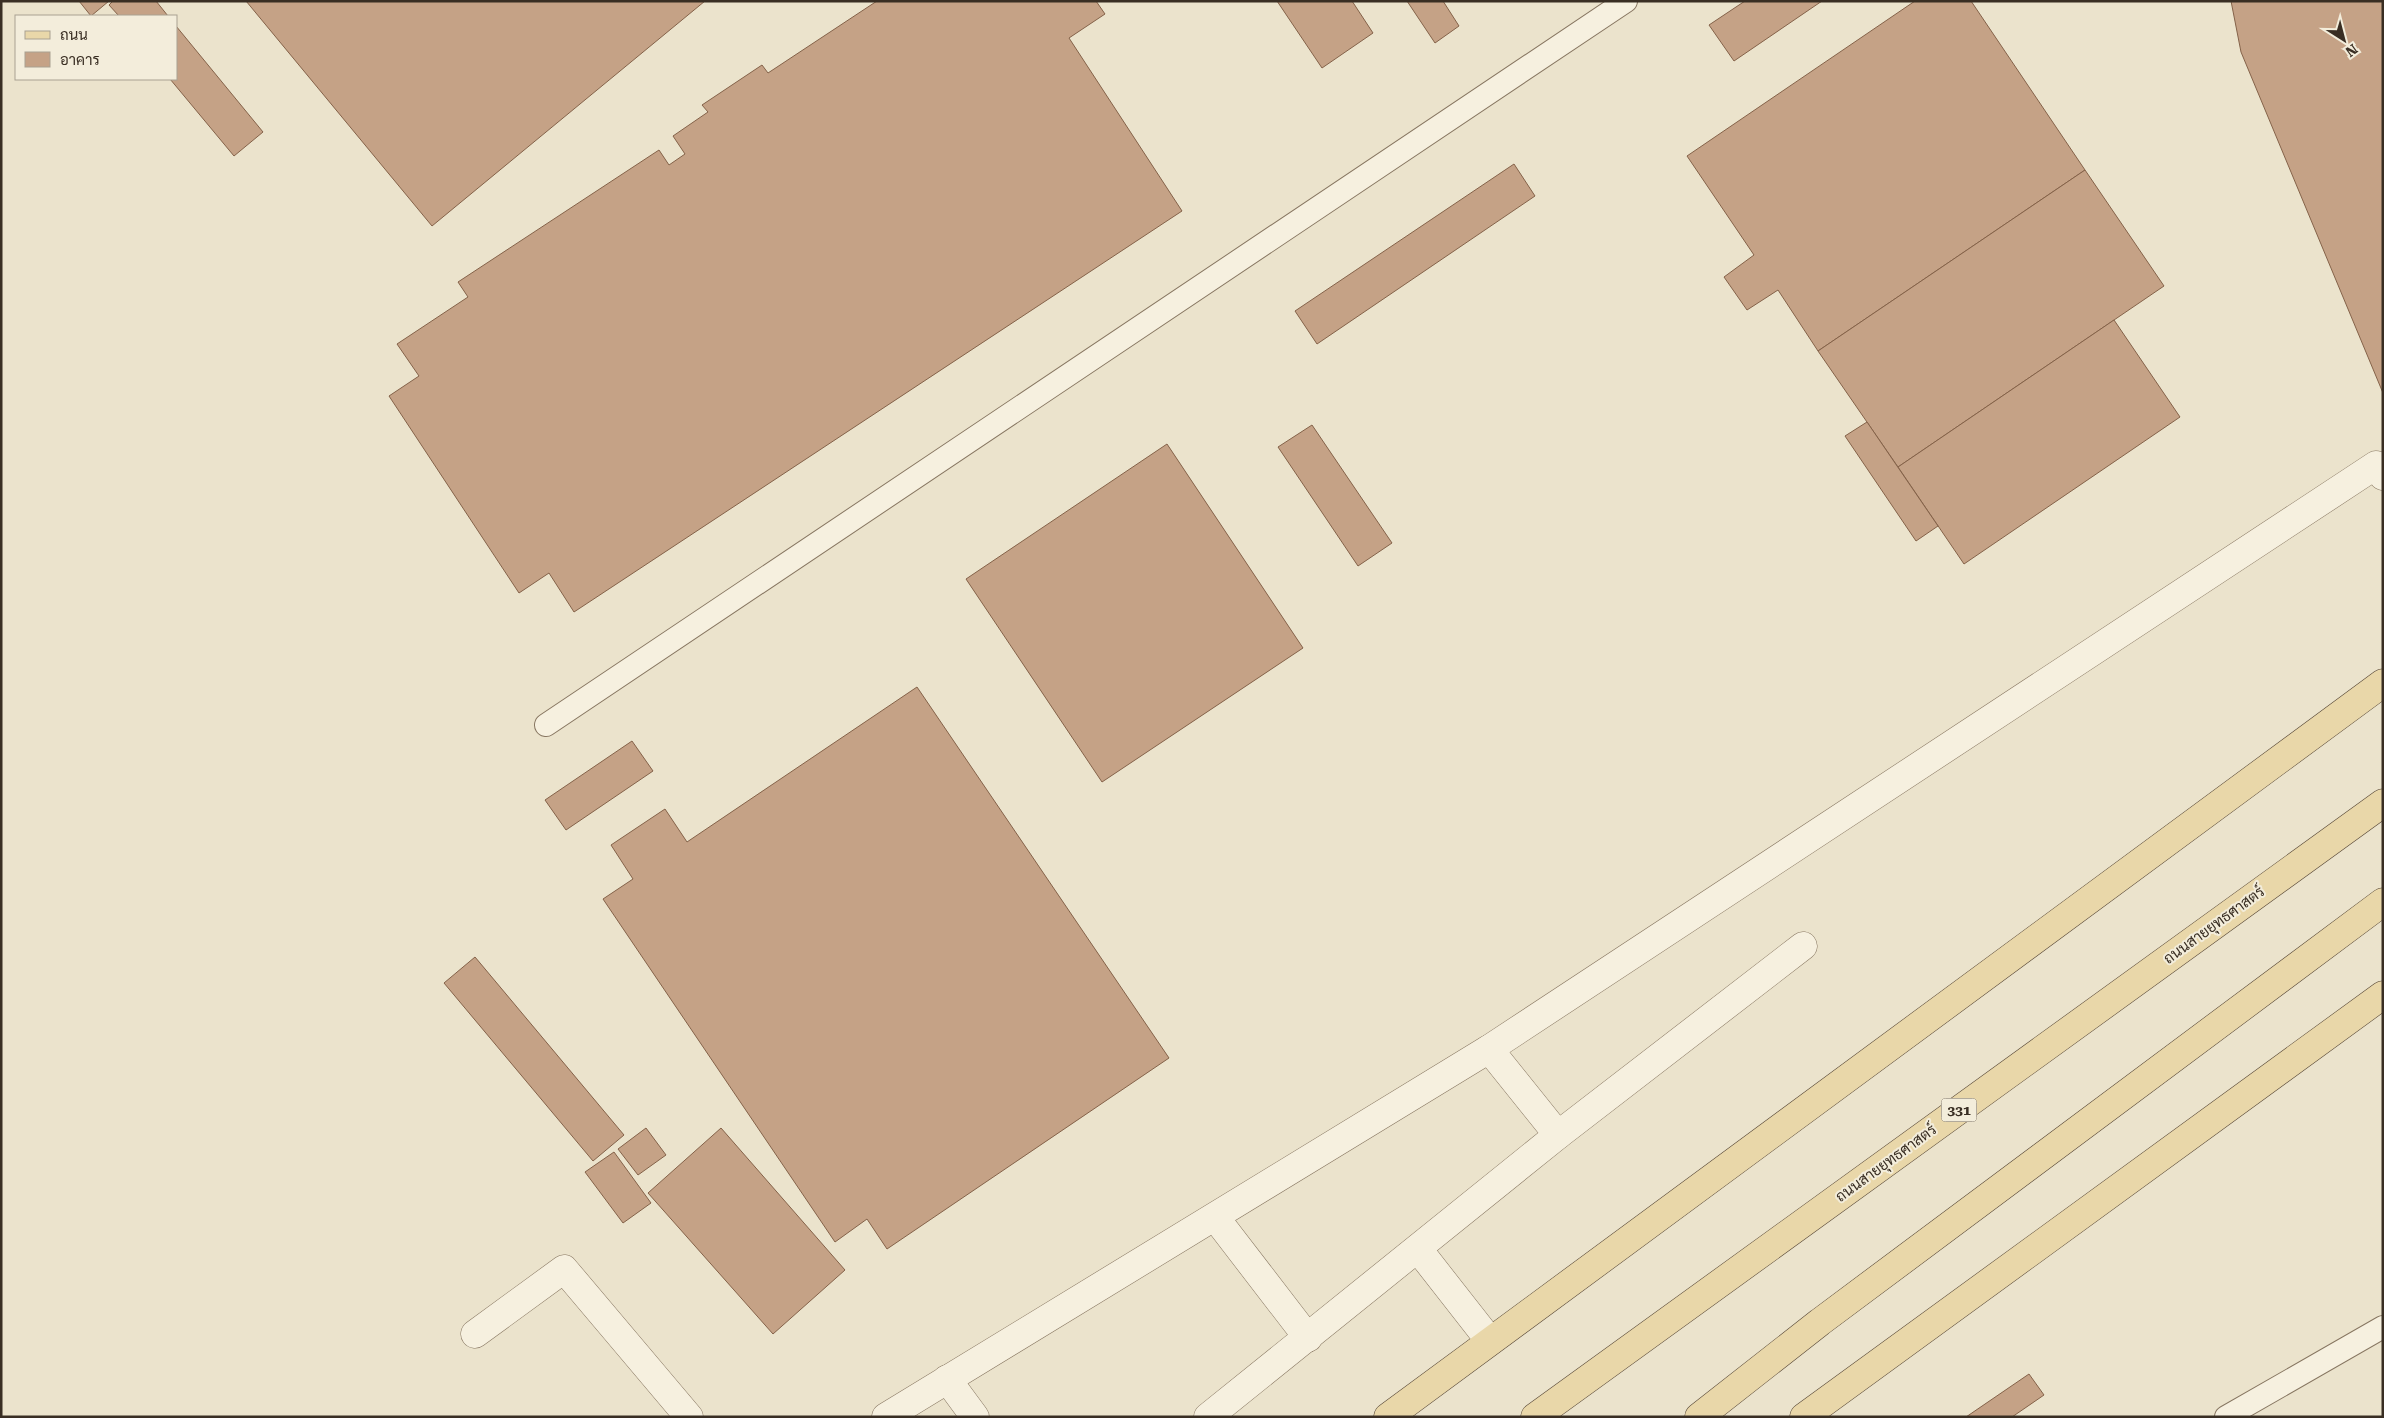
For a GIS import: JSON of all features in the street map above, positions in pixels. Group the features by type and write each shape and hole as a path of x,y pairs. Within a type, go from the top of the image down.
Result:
{"main road":[{"path":"1388,1417 2383,683"},
{"name":"ถนนสายยุทธศาสตร์","path":"1535,1417 2383,803"},
{"path":"1699,1417 1820,1322 2383,902"},
{"path":"1804,1417 2383,995"}],"street":[{"path":"886,1417 1489,1049 2376,465 2383,476"},
{"path":"1208,1417 1558,1135 1803,946"},
{"path":"1489,1049 1558,1135"},
{"path":"1215,1217 1308,1338"},
{"path":"1418,1249 1490,1342"},
{"path":"476,1334 564,1269 689,1417"},
{"path":"947,1380 975,1417"}],"lane":[{"path":"546,724 1626,1"},
{"path":"2226,1417 2383,1327"}],"building":[{"path":"79,1 109,1 92,15"},
{"path":"113,1 156,1 167,15 118,15 109,5"},
{"path":"246,1 705,1 432,226"},
{"path":"877,1 1096,1 1105,14 1069,38 1182,211 574,612 549,573 519,593 389,396 419,376 397,344 468,297 458,282 659,150 669,165 685,154 673,136 708,112 702,105 762,65 768,73"},
{"path":"1277,1 1352,1 1373,33 1322,68"},
{"path":"1407,1 1443,1 1459,26 1435,43"},
{"path":"1745,1 1822,1 1734,61 1709,25"},
{"path":"1915,1 1971,1 2085,170 1818,351 1778,290 1747,310 1724,277 1754,255 1687,156"},
{"path":"2231,1 2383,1 2383,393 2241,52"},
{"path":"178,28 263,132 234,156 171,80 178,80"},
{"path":"1514,164 1535,196 1317,344 1295,311"},
{"path":"2085,170 2164,286 1898,467 1818,351"},
{"path":"2114,320 2180,417 1964,564 1898,467"},
{"path":"1867,422 1938,526 1916,541 1845,436"},
{"path":"1312,425 1392,543 1358,566 1278,447"},
{"path":"1167,444 1303,648 1102,782 966,579"},
{"path":"917,687 1169,1058 887,1249 867,1219 835,1242 603,899 633,879 611,845 665,809 687,842"},
{"path":"632,741 653,771 566,830 545,800"},
{"path":"475,957 624,1135 593,1161 444,983"},
{"path":"646,1128 666,1155 638,1175 618,1149"},
{"path":"721,1128 845,1270 773,1334 648,1193"},
{"path":"614,1152 651,1203 623,1223 585,1172"},
{"path":"2029,1374 2044,1395 2012,1417 1966,1417"}]}
